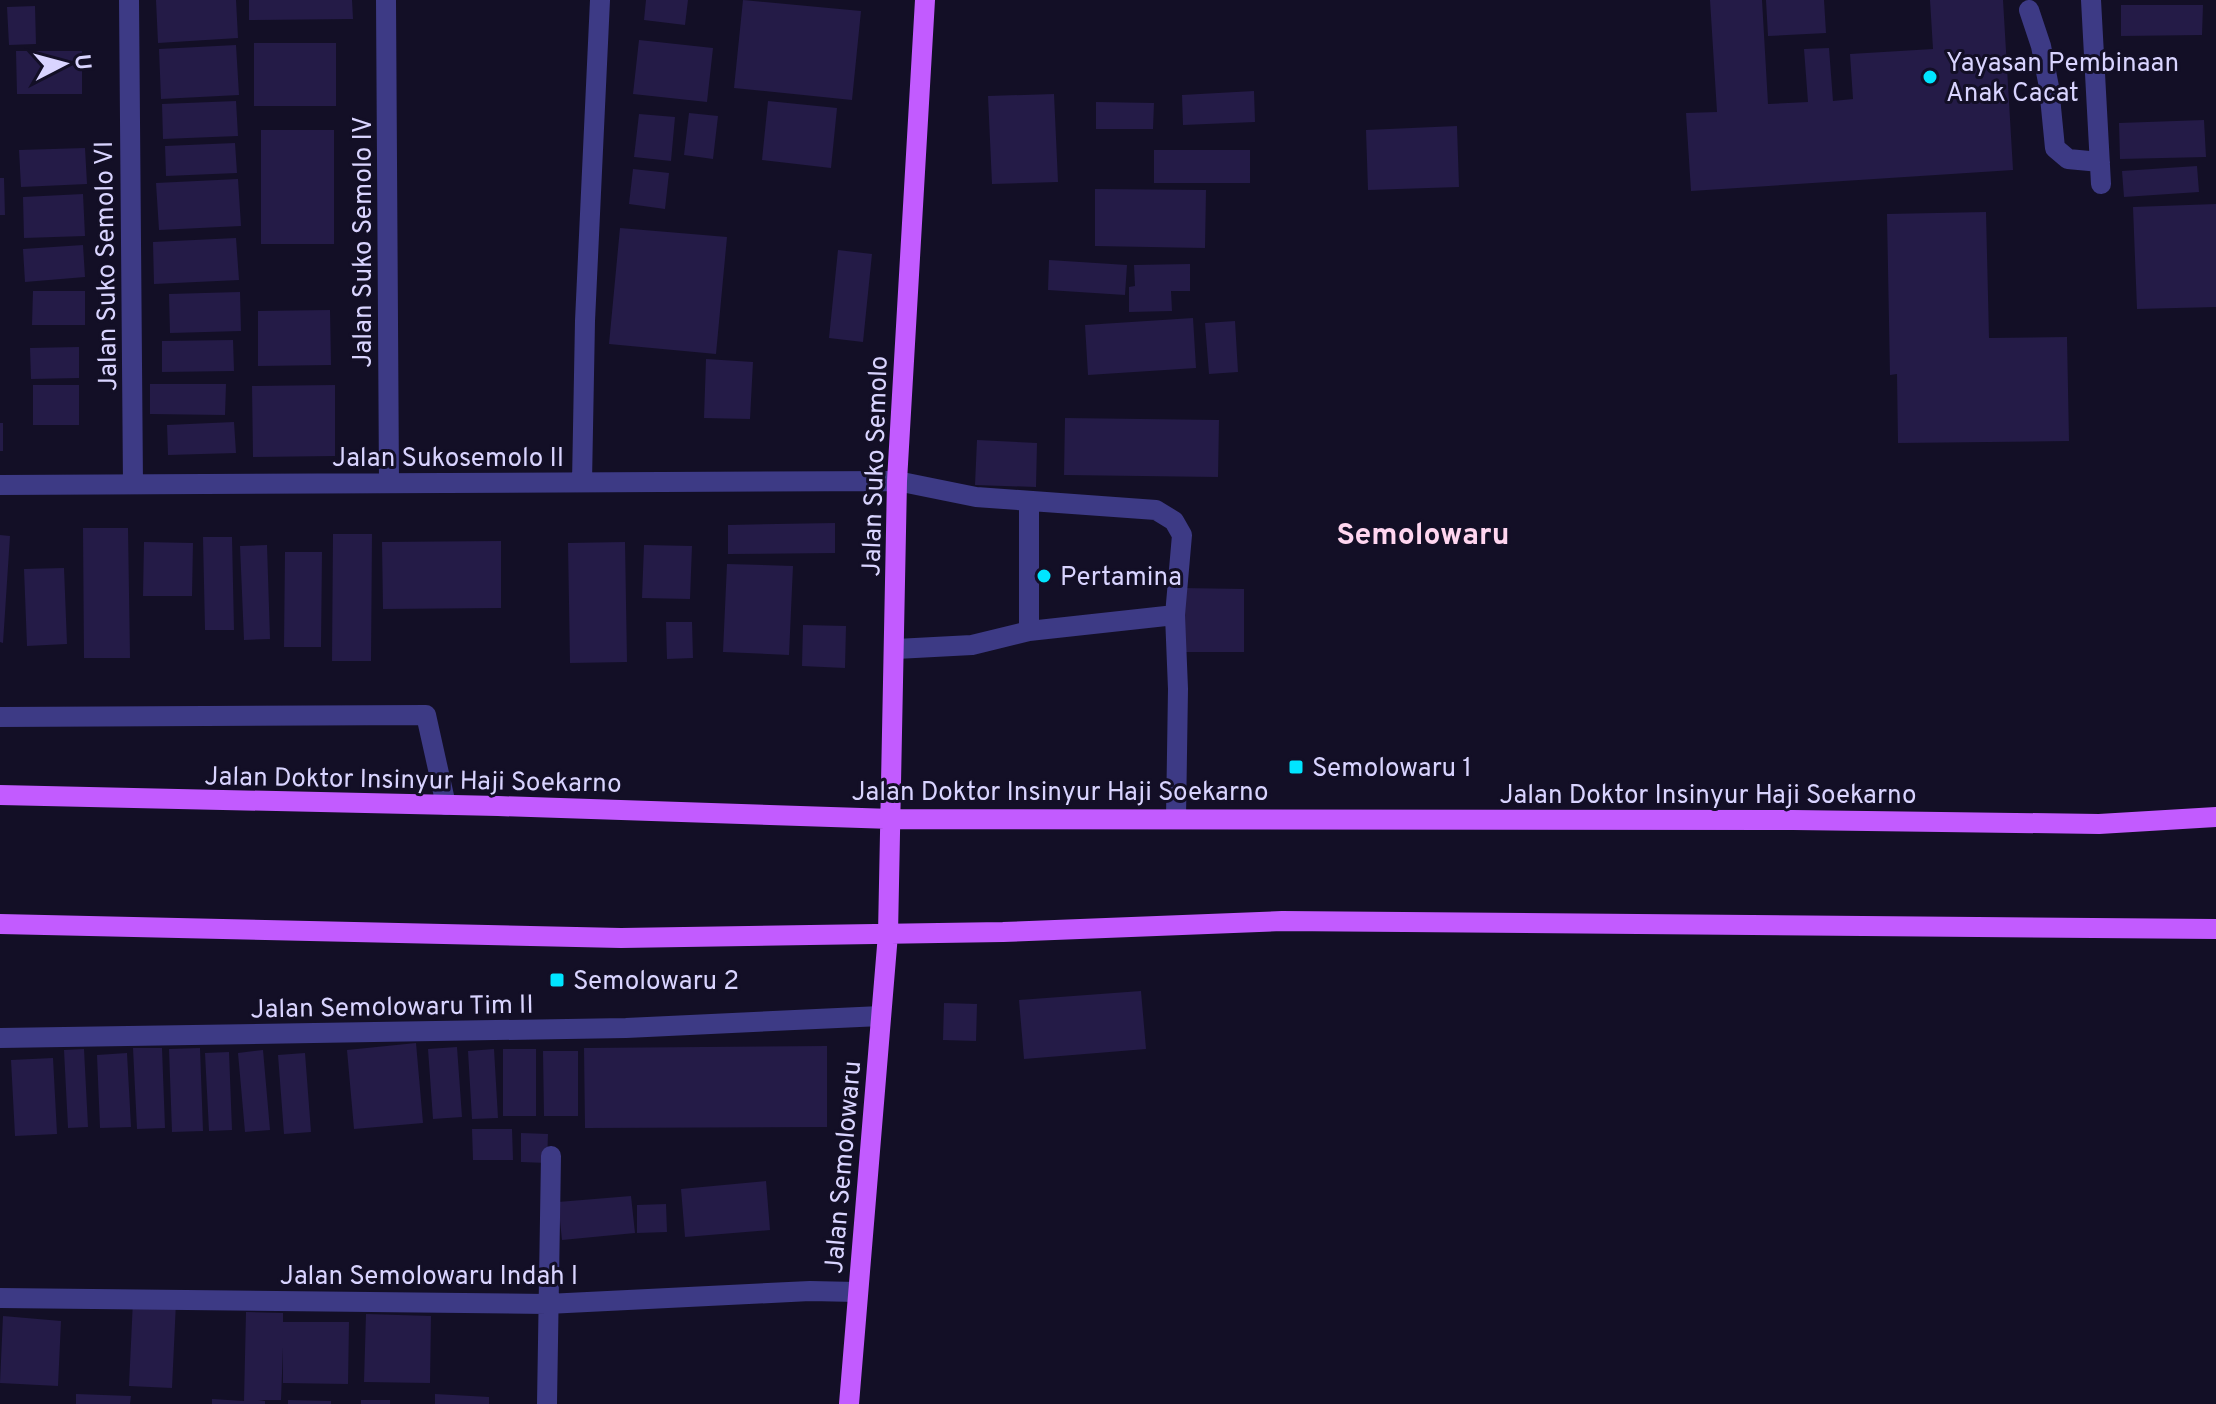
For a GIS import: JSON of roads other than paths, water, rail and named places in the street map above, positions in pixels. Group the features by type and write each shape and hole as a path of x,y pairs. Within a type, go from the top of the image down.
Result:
{"main road":[{"name":"Jalan Suko Semolo","path":"888,934 897,481 925,0"},
{"name":"Jalan Doktor Insinyur Haji Soekarno","path":"0,795 892,819 1793,820 2099,824 2216,817"},
{"path":"0,924 621,938 1003,932 1282,921 2216,929"},
{"name":"Jalan Semolowaru","path":"849,1404 888,934"}],"street":[{"name":"Jalan Suko Semolo VI","path":"129,0 133,484"},
{"name":"Jalan Suko Semolo IV","path":"386,0 389,483"},
{"path":"582,482 585,321 600,0"},
{"path":"2091,0 2101,184"},
{"path":"2029,10 2041,46 2049,87 2055,148 2068,159 2100,162"},
{"name":"Jalan Sukosemolo II","path":"0,485 897,481 976,497 1156,510 1174,521 1182,535 1175,615 1178,689 1176,818"},
{"path":"1029,501 1029,631"},
{"path":"896,649 972,645 1029,631 1175,615"},
{"path":"0,717 426,715 446,805"},
{"name":"Jalan Semolowaru Tim II","path":"0,1038 626,1028 881,1016"},
{"path":"547,1404 551,1156"},
{"name":"Jalan Semolowaru Indah I","path":"0,1298 547,1304 810,1291 857,1292"}],"place":[{"name":"Yayasan Pembinaan Anak Cacat","path":"1930,77"},
{"name":"Pertamina","path":"1044,576"},
{"name":"Semolowaru 1","path":"1296,767"},
{"name":"Semolowaru 2","path":"557,980"}],"district":[{"name":"Semolowaru","path":"1423,534"}]}
